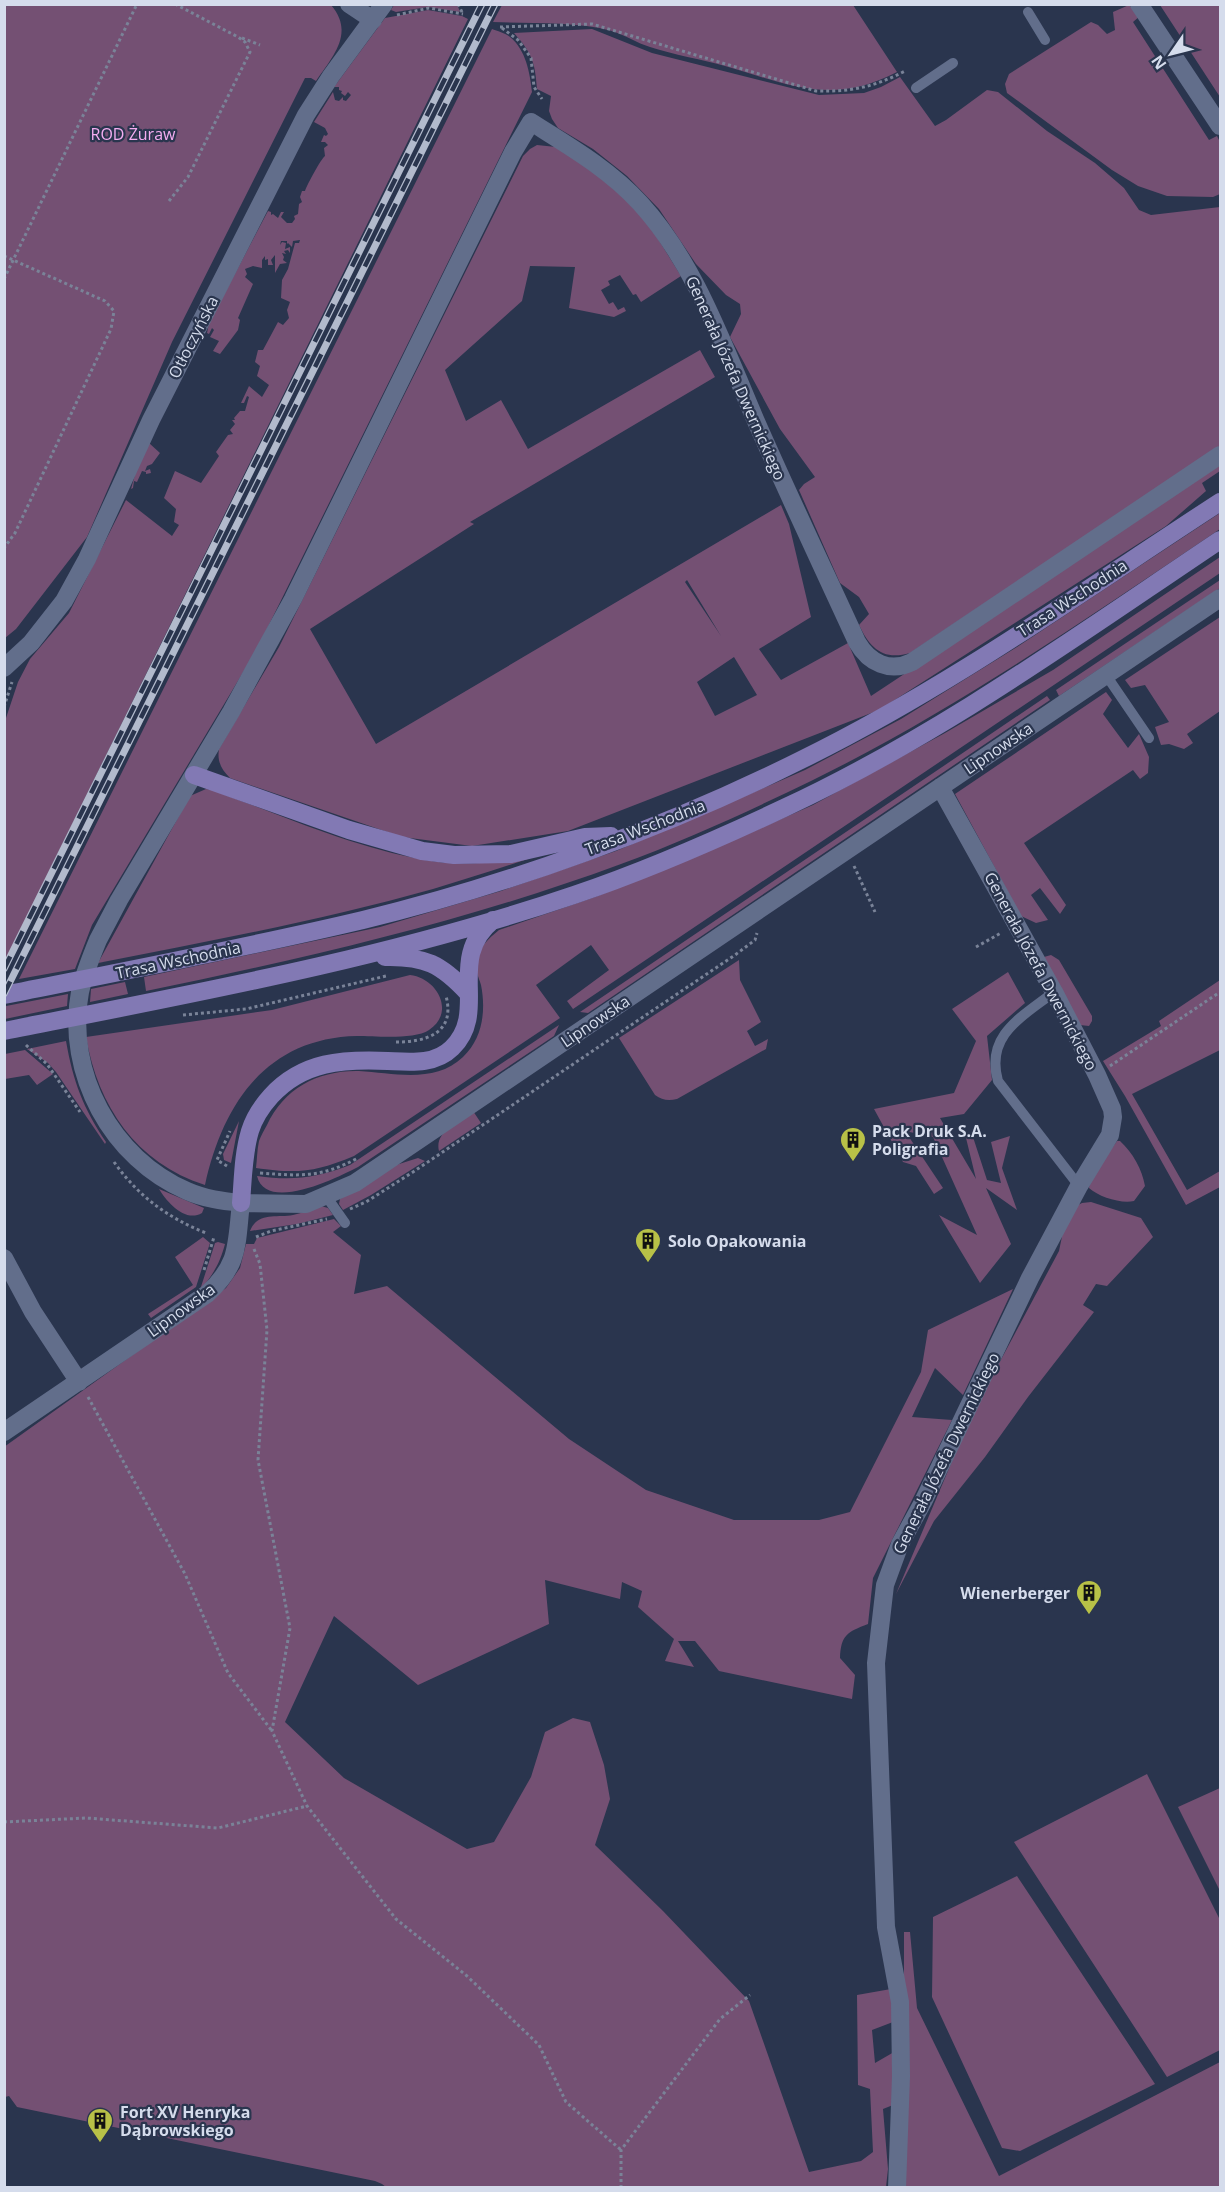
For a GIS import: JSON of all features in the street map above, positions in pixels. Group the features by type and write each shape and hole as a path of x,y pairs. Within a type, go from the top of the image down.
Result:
{"main road":[{"name":"Trasa Wschodnia","path":"4,995 366,919 509,878 716,800 801,761 892,713 972,664 1221,502"},
{"name":"Trasa Wschodnia","path":"4,1031 356,958 576,894 692,848 786,807 911,742 976,703 1221,540"},
{"path":"195,775 388,842 422,851 454,855 512,854 585,837 628,835"},
{"path":"241,1203 244,1163 250,1132 256,1117 278,1088 306,1069 326,1063 355,1060 418,1062 432,1060 451,1050 464,1032 468,1020 471,950 480,933 493,920"},
{"path":"356,958 403,957 423,960 442,969 468,993"}],"street":[{"path":"349,4 373,20"},
{"name":"Otłoczyńska","path":"4,668 32,643 64,601 87,559 160,402 306,115 331,76 384,4"},
{"path":"1139,4 1221,126"},
{"name":"Generała Józefa Dwernickiego","path":"195,775 293,598 508,162 531,122 587,157 617,181 639,201 669,240 701,297 857,642 864,653 874,661 894,667 912,662 1221,455"},
{"name":"Lipnowska","path":"4,1432 207,1294 218,1284 228,1272 235,1255 241,1203 306,1204 355,1183 1221,598"},
{"path":"195,775 119,900 88,963 80,993 78,1022 80,1052 84,1072 100,1112 109,1127 133,1156 168,1182 188,1191 210,1199 241,1203"},
{"name":"Generała Józefa Dwernickiego","path":"897,2187 901,2076 900,2002 886,1927 876,1663 885,1585 900,1544 923,1502 1030,1278 1079,1186 1103,1147 1113,1124 1112,1109 1097,1075 1018,924 940,787"},
{"path":"4,1258 33,1312 79,1382"}],"lane":[{"path":"1028,12 1046,40"},
{"path":"916,88 953,63"},
{"path":"1106,675 1149,738"},
{"path":"1054,992 1008,1029 995,1053 994,1067 998,1081 1079,1186"},
{"path":"326,1196 345,1223"}],"path":[{"path":"4,279 137,4"},
{"path":"175,4 238,37 260,45"},
{"path":"373,20 429,8 463,14 458,4"},
{"path":"542,99 534,87 531,58 518,40 500,27 592,24 816,91 838,92 861,89 905,71"},
{"path":"169,201 188,177 248,59 248,47 238,37"},
{"path":"4,256 105,301 114,311 111,329 20,522 4,548"},
{"path":"852,861 875,912"},
{"path":"976,947 1018,924"},
{"path":"180,1016 257,1006 387,976"},
{"path":"392,1042 414,1042 436,1034 444,1025 448,1014 444,992"},
{"path":"1097,1075 1221,992"},
{"path":"231,1167 217,1160 232,1127"},
{"path":"250,1240 260,1264 267,1330 258,1460 290,1628 272,1731"},
{"path":"79,1382 185,1574 228,1673 272,1731 307,1806 396,1919 467,1977 539,2045 566,2102 621,2150"},
{"path":"4,1822 86,1818 218,1828 307,1806"},
{"path":"621,2187 621,2150 720,2019 750,1995"}],"green space":[{"name":"ROD Żuraw","path":"5,4 331,5 338,15 341,35 335,53 316,81 305,78 172,342 87,537 16,629 5,638"},
{"path":"457,4 460,12 428,7 396,12 391,10 394,5"},
{"path":"502,5 853,5 897,72 852,88 811,89 659,50 598,28 568,24 493,22"},
{"path":"1129,5 1140,16 1133,22 1209,140 1217,136 1220,142 1220,194 1213,197 1167,196 1138,186 1112,170 1007,93 1005,84 1009,74 1091,22 1107,34 1115,30 1113,12"},
{"path":"1160,5 1220,5 1220,97"},
{"path":"428,10 468,19 5,961 5,721 18,682 30,659 69,613 126,500 172,536 179,525 174,522 176,509 164,498 175,471 201,483 219,456 216,452 228,435 233,434 230,430 235,424 232,420 235,420 234,418 240,411 245,411 249,397 247,396 244,403 241,403 249,386 262,397 269,385 257,376 260,366 255,362 258,350 263,350 278,322 283,325 289,318 287,310 290,302 281,298 282,280 288,269 295,243 299,243 300,240 293,241 292,247 287,244 287,241 281,241 280,245 282,242 286,243 285,249 290,247 290,253 288,250 284,251 286,254 282,253 283,260 287,263 280,264 275,273 275,255 271,260 273,265 268,265 268,259 265,260 265,256 262,260 262,268 253,266 245,269 247,274 245,277 253,284 238,318 240,320 238,330 220,354 213,351 219,341 210,337 214,330 212,328 209,334 207,333 209,323 268,211 278,218 281,212 284,212 281,217 287,223 292,223 294,216 298,214 299,204 302,202 300,197 302,191 305,191 325,156 324,148 328,145 321,142 324,135 328,134 325,128 314,122 333,92 335,100 339,101 343,97 346,101 351,95 348,92 345,96 339,87 334,87 385,18"},
{"path":"492,29 508,36 520,48 528,70 532,92 257,649 92,925 75,969 19,979"},
{"path":"592,29 652,53 819,95 864,93 900,77 935,126 987,90 998,92 1047,131 1095,163 1124,188 1139,210 1151,215 1220,207 1220,446 910,653 892,655 878,651 859,625 869,614 859,597 840,583 799,490 815,477 780,429 730,337 741,314 740,304 726,295 696,264 659,209 627,176 593,149 558,128 549,111 551,96 537,89 532,58 514,33"},
{"path":"537,145 556,147 591,169 626,200 650,226 681,276 641,302 636,294 633,295 620,275 608,281 610,285 601,290 609,304 613,302 618,310 624,307 626,311 614,317 569,308 575,267 530,266 522,301 445,370 466,421 501,400 528,449 700,350 715,377 470,522 474,524 310,629 376,744 781,505 789,524 811,617 759,649 781,680 848,643 871,696 1220,465 1220,471 1202,483 1206,491 1166,526 879,710 568,831 472,846 402,837 230,778 220,765 219,749 279,647 523,156","holes":["687,580 721,636 685,582","734,657 757,695 715,716 697,682"]},
{"path":"149,443 160,453 152,464 147,466 145,471 150,469 151,473 146,474 142,471 131,489 136,471"},
{"path":"1220,513 1220,529 969,694 865,753 717,825 645,855 563,884 445,921 326,951 146,991 144,977 380,927 501,891 616,851 805,770 901,719 1017,647"},
{"path":"1220,557 1220,573 573,1009 567,1001 609,970 591,945 536,985 560,1018 354,1156 306,1170 283,1171 256,1168 259,1141 274,1112 293,1091 304,1084 330,1074 344,1072 427,1074 440,1071 463,1057 475,1041 483,1014 481,985 476,968 477,958 484,944 499,930 595,897 693,858 813,805 945,733 1053,670"},
{"path":"1220,580 1220,588 1059,696 1056,690"},
{"path":"1220,617 1220,711 1187,734 1193,743 1184,749 1169,744 1161,745 1155,727 1169,722 1145,685 1131,688 1125,680"},
{"path":"1106,692 1112,700 1103,714 1128,748 1139,734 1149,757 1148,773 1140,779 1133,770 1024,843 1066,905 1060,914 1040,888 1031,895 1048,920 1036,923 1021,916 955,794"},
{"path":"1047,696 1050,700 588,1013 580,1012"},
{"path":"206,789 343,839 425,860 466,863 534,857 433,889 350,911 98,963 190,796"},
{"path":"1051,955 1059,960 1092,1016 1089,1026 1080,1025 1044,957"},
{"path":"739,960 740,980 761,1022 747,1031 755,1046 768,1039 766,1049 677,1099 665,1100 658,1097 619,1038"},
{"path":"1008,972 1025,1003 987,1036 992,1080 964,1114 940,1118 976,1179 966,1138 972,1134 987,1180 1001,1183 991,1142 1010,1136 1002,1168 1017,1210 986,1188 1011,1244 980,1283 939,1215 977,1235 933,1137 905,1131 943,1188 934,1194 916,1166 903,1162 874,1109 954,1093 976,1041 952,1009"},
{"path":"410,975 428,982 440,997 441,1014 437,1023 429,1030 414,1035 357,1036 325,1040 298,1049 274,1062 254,1080 237,1102 213,1155 205,1185 159,1162 140,1147 124,1129 100,1086 86,1037 272,1010"},
{"path":"1220,980 1220,1050 1132,1094 1187,1190 1220,1171 1220,1187 1186,1205 1103,1061 1161,1026 1159,1021"},
{"path":"125,982 128,994 90,1002 91,989"},
{"path":"68,994 67,1006 5,1019 6,1006"},
{"path":"559,1025 554,1036 348,1172 303,1190 287,1192 274,1192 263,1187 257,1176 304,1177 350,1165"},
{"path":"66,1041 80,1094 105,1144 56,1072 48,1063 27,1049"},
{"path":"25,1050 53,1074 37,1085 29,1075 5,1079 5,1054"},
{"path":"473,1111 481,1123 439,1151 438,1144 444,1133"},
{"path":"239,1121 231,1163 224,1160 223,1154"},
{"path":"1117,1141 1120,1141 1133,1156 1144,1180 1145,1186 1134,1201 1123,1202 1110,1199 1089,1188 1090,1179"},
{"path":"418,1158 425,1161 371,1195 343,1210 339,1204 340,1199 396,1165"},
{"path":"159,1189 204,1208 202,1213 189,1215 177,1210"},
{"path":"1091,1202 1141,1218 1153,1237 1107,1286 1096,1284 1083,1305 1094,1312 934,1521 896,1594 972,1414 1059,1251 1066,1217 1074,1207"},
{"path":"321,1206 328,1208 333,1215 297,1224 250,1231 253,1225 262,1218 293,1215"},
{"path":"334,1219 341,1226 333,1232 361,1255 354,1294 387,1286 569,1439 646,1490 734,1520 819,1520 850,1512 921,1372 928,1330 1013,1289 963,1395 935,1368 912,1417 952,1420 873,1578 868,1624 846,1635 842,1644 840,1658 855,1675 852,1699 719,1671 695,1641 678,1641 694,1667 665,1661 674,1639 638,1607 642,1591 622,1582 620,1599 545,1580 549,1624 418,1685 334,1616 285,1722 344,1778 467,1849 494,1842 531,1777 545,1732 573,1718 590,1722 604,1765 610,1799 595,1845 663,1911 749,2001 809,2172 861,2161 873,2152 870,2089 858,2085 857,1995 891,1989 893,2022 872,2030 875,2063 894,2052 893,2105 883,2109 888,2169 886,2187 386,2187 375,2181 17,2107 9,2096 5,2097 4,1447 226,1288 240,1268 246,1244 254,1244 257,1238"},
{"path":"203,1237 210,1243 196,1287 151,1318 148,1314 193,1285 175,1257"},
{"path":"215,1243 225,1244 221,1257 200,1290"},
{"path":"1147,1774 1220,1920 1220,2050 1167,2077 1014,1842"},
{"path":"1220,1788 1220,1891 1178,1807"},
{"path":"1017,1876 1155,2084 1020,2151 1002,2148 932,1997 933,1917"},
{"path":"904,1932 910,1932 917,2008 999,2176 1220,2062 1220,2187 904,2188"}],"railway":[{"path":"4,969 482,4"},
{"path":"4,994 495,4"}],"place":[{"name":"Pack Druk S.A. Poligrafia","path":"853,1163"},
{"name":"Solo Opakowania","path":"648,1264"},
{"name":"Wienerberger","path":"1089,1616"},
{"name":"Fort XV Henryka Dąbrowskiego","path":"100,2144"}]}
